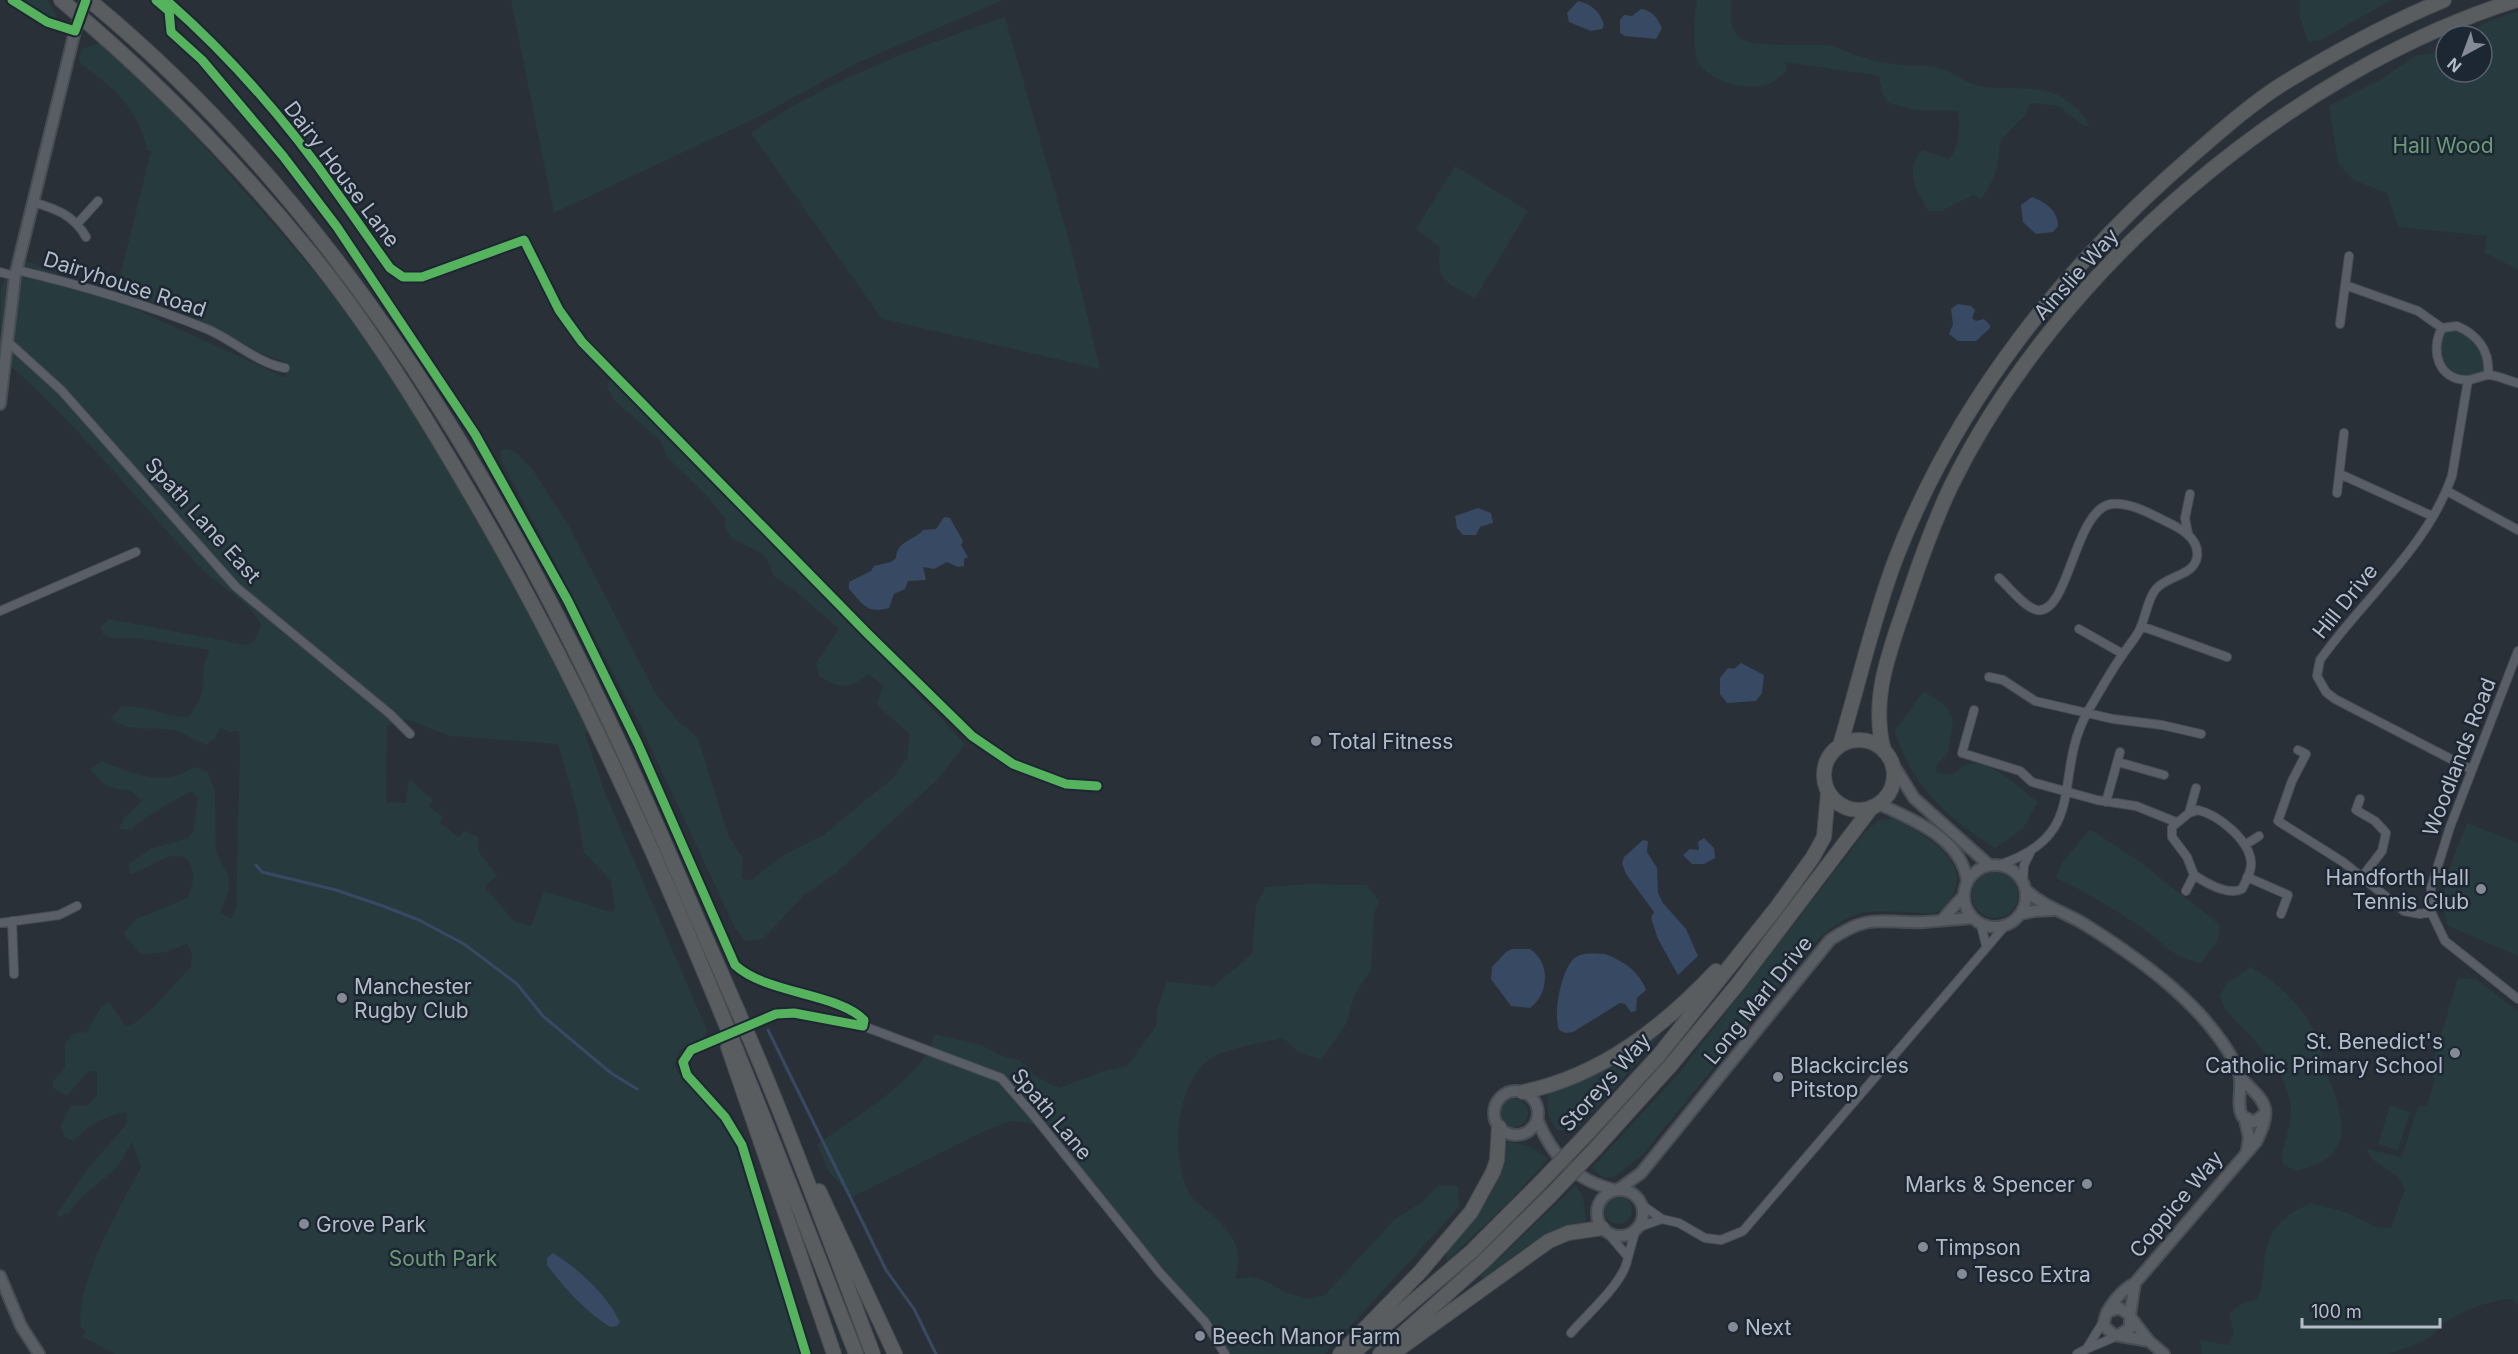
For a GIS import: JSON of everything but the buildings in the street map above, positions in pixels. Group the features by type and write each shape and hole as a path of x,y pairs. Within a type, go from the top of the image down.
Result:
{"highway":[{"path":"62,0 135,64 227,156 310,252 392,368 484,516 566,667 728,1023 856,1354"},
{"path":"88,0 171,71 264,169 348,274 436,407 517,541 595,690 655,819 770,1086 895,1354"},
{"name":"Ainslie Way","path":"1840,745 1896,559 1933,476 1979,396 2066,279 2164,180 2221,131 2282,84 2397,21 2444,0"},
{"name":"Ainslie Way","path":"1887,756 1879,731 1877,707 1888,658 1918,567 1951,486 1996,408 2082,293 2132,242 2234,150 2297,105 2417,41 2482,11 2517,0"},
{"path":"1855,740 1870,742 1887,756 1894,773 1892,784 1876,806 1860,810 1848,808 1836,802 1828,793 1823,774 1826,762 1840,745 1855,740"},
{"name":"Storeys Way","path":"1352,1354 1472,1251 1585,1137 1659,1054 1777,908 1824,837 1828,793"},
{"name":"Storeys Way","path":"1380,1354 1484,1261 1596,1148 1671,1065 1737,986 1876,806"},
{"path":"1523,1092 1547,1087 1575,1076 1630,1047 1661,1024 1777,908"},
{"path":"706,979 834,1354"},
{"path":"770,1086 873,1354"},
{"path":"1340,1354 1420,1272 1471,1212 1497,1160 1499,1127"},
{"path":"1392,1354 1549,1241 1568,1233 1604,1230"},
{"path":"885,1329 903,1354"}],"street":[{"path":"0,404 16,273 75,31 88,0"},
{"name":"Dairy House Lane","path":"166,0 207,36 265,101 336,191 390,268 403,277 422,277 524,240 559,310 582,342 868,634 972,736 992,752 1034,772 1066,784 1098,786"},
{"path":"78,223 98,201"},
{"path":"33,202 58,209 78,223 86,237"},
{"path":"2340,324 2349,256"},
{"name":"Dairyhouse Road","path":"0,272 16,273 115,296 170,314 237,344 273,366 285,368"},
{"path":"2345,285 2418,311 2442,328 2457,326 2476,339 2487,356 2488,374"},
{"path":"2442,328 2437,350 2441,368 2450,376 2468,380 2488,374 2518,383"},
{"name":"Spath Lane East","path":"8,342 61,390 236,587 390,714 410,734"},
{"name":"Hill Drive","path":"2468,380 2452,476 2446,491 2406,555 2320,660 2317,676 2326,692 2335,699 2472,770"},
{"path":"2337,493 2344,433"},
{"path":"2340,474 2432,516"},
{"path":"2446,491 2518,530"},
{"path":"1537,1119 1524,1133 1510,1134 1499,1127 1494,1114 1498,1100 1509,1092 1523,1092 1536,1106 1537,1119 1549,1147 1581,1178 1631,1192 1662,1219 1679,1223 1705,1238 1716,1240 1732,1237 1743,1231 1835,1127 1986,945 2021,914 2026,904 2022,873 2030,853 2057,825 2086,715 2141,627 2157,588 2194,565 2198,549 2188,534 2185,518 2190,494"},
{"path":"1999,578 2031,608 2046,609 2063,586 2073,557 2092,518 2098,510 2112,504 2139,508 2188,534"},
{"path":"0,610 136,552"},
{"path":"2141,627 2227,657"},
{"path":"2079,629 2123,654"},
{"name":"Woodlands Road","path":"2431,912 2431,888 2472,770 2518,651"},
{"path":"1989,677 2003,680 2035,701 2086,715 2201,734"},
{"path":"1974,710 1962,753 2020,771 2032,782 2106,802 2136,806 2176,822"},
{"path":"2298,750 2306,754 2292,781 2278,821 2362,877 2404,910 2420,914 2431,912 2445,941 2518,999"},
{"path":"2106,802 2120,752"},
{"path":"1887,756 1914,798 1994,865 2008,867 2037,900 2087,925 2154,971 2193,1009 2223,1044 2241,1078 2265,1102 2265,1114 2259,1121 2245,1119 2240,1112 2241,1078"},
{"path":"2118,762 2164,775"},
{"path":"2189,813 2196,788"},
{"path":"2360,799 2356,810 2375,821 2386,833 2382,851 2362,877"},
{"path":"1876,806 1903,815 1948,843 1965,867 1967,881 1964,895 1967,911 1977,921 1986,945"},
{"path":"2198,810 2215,817 2245,845 2251,860 2242,889 2237,892 2226,890 2194,876 2187,857 2172,837 2172,826 2176,822 2198,810"},
{"path":"2245,845 2259,836"},
{"path":"1967,881 1973,874 2030,853"},
{"path":"2186,891 2194,876"},
{"path":"2247,877 2288,895 2281,914"},
{"path":"1942,920 1964,895"},
{"path":"0,923 59,915 77,906"},
{"path":"2021,914 2054,910"},
{"name":"Long Marl Drive","path":"1618,1189 1641,1173 1830,940 1852,926 1874,919 1924,922 1977,921"},
{"path":"12,921 15,974"},
{"path":"1977,921 2005,926"},
{"name":"Spath Lane","path":"807,1354 742,1145 725,1117 684,1069 685,1056 695,1048 776,1014 794,1013 863,1026 1000,1078 1030,1111 1160,1273 1204,1322 1225,1354"},
{"path":"2240,1103 2246,1097 2258,1096"},
{"name":"Coppice Way","path":"2105,1317 2126,1287 2134,1283 2256,1142 2263,1129 2265,1114"},
{"name":"Coppice Way","path":"2245,1119 2249,1138 2247,1150"},
{"path":"1571,1333 1618,1280 1628,1264 1637,1229 1644,1217 1641,1202 1641,1173"},
{"path":"1618,1189 1609,1192 1598,1204 1598,1220 1628,1257"},
{"path":"1604,1230 1620,1236 1662,1219"},
{"path":"0,1276 21,1326 39,1354"},
{"name":"Coppice Way","path":"2131,1317 2134,1283"},
{"path":"2087,1348 2105,1317 2119,1308 2131,1317 2149,1341 2164,1354"},
{"path":"2105,1317 2106,1330 2149,1341"},
{"path":"2077,1354 2087,1348 2098,1347 2130,1328 2131,1317"}],"green space":[{"path":"20,0 47,0 59,21 55,23 37,14"},
{"path":"511,0 1003,0 855,64 756,118 554,213"},
{"path":"1697,0 1732,0 1731,17 1736,33 1740,38 1751,43 1827,45 1882,62 1939,68 1981,86 2049,92 2072,104 2088,122 2089,127 2081,124 2059,106 2031,103 2024,116 2000,141 1996,172 1981,199 1973,195 1941,211 1929,211 1916,188 1914,165 1922,150 1948,159 1952,155 1958,137 1958,111 1916,110 1888,103 1882,93 1879,76 1785,62 1787,70 1769,84 1749,87 1716,78 1700,65 1696,56 1694,28"},
{"path":"2300,0 2391,0 2319,41 2308,41 2300,18"},
{"name":"Hall Wood","path":"2518,11 2518,270 2484,252 2487,236 2398,227 2387,193 2353,180 2338,163 2329,106 2383,78 2415,56 2434,53 2434,84 2494,84 2494,24 2484,23"},
{"path":"1005,17 1070,244 1100,369 882,319 751,133 811,96 873,66"},
{"name":"South Park","path":"103,43 126,65 212,155 328,287 391,374 481,524 590,731 585,734 603,788 707,1030 703,1038 680,1050 674,1064 678,1072 724,1122 734,1141 801,1354 115,1354 83,1337 85,1330 81,1329 80,1312 91,1270 111,1224 141,1168 132,1142 117,1168 80,1198 69,1213 58,1217 57,1213 90,1166 126,1125 127,1112 98,1122 74,1141 64,1137 61,1125 71,1105 87,1106 97,1095 97,1071 89,1071 67,1096 53,1088 53,1081 65,1068 65,1043 74,1033 87,1032 101,1007 109,1002 126,1027 134,1024 191,967 192,953 186,943 164,952 139,953 123,933 136,919 187,898 193,872 185,857 169,856 131,875 128,865 152,848 187,839 193,832 198,799 192,791 160,809 131,830 119,829 124,818 142,801 130,790 107,786 90,769 102,761 136,774 148,776 171,777 193,767 207,771 215,791 216,852 228,875 229,891 220,913 231,919 236,908 240,750 239,731 229,732 220,728 215,738 206,745 175,731 131,727 111,718 121,707 188,717 200,699 204,667 210,650 137,638 110,638 103,634 100,627 109,619 247,645 254,641 261,625 242,601 202,569 54,407 0,357 1,288 13,261 33,263 287,378 285,362 263,354 192,316 117,289 151,151 147,150 138,123 121,98 78,60 83,48","holes":["406,719 450,736 558,744 577,810 584,852 611,881 615,909 611,912 544,891 531,926 515,922 485,887 497,875 479,852 478,837 464,831 458,837 440,822 443,817 429,806 433,800 409,779 406,803 386,802 387,726"]},
{"path":"1455,166 1528,211 1475,298 1446,280 1440,268 1440,247 1416,229"},
{"path":"2457,326 2485,349 2488,374 2461,379 2438,362 2442,328"},
{"path":"610,380 860,633 965,744 939,778 835,874 804,895 763,939 745,941 734,926 638,720 501,460 501,451 507,449 517,453 533,470 569,526 656,694 677,720 698,738 728,835 743,858 742,878 750,881 784,855 822,836 893,778 907,758 910,734 877,705 883,685 868,674 854,683 843,686 819,676 816,663 839,629 792,588 773,576 763,555 731,537 726,529 725,518 708,497 667,457 661,441 615,401 607,388"},
{"path":"1924,691 1947,707 1953,721 1948,753 1935,767 1937,773 1953,775 1968,764 1987,766 2005,776 2038,802 2023,829 1995,848 1962,825 1933,799 1910,767 1901,749 1895,730"},
{"path":"1892,818 1928,838 1949,858 1955,869 1957,881 1948,904 1938,912 1931,914 1878,911 1859,913 1841,921 1819,938 1643,1154 1616,1176 1604,1178 1592,1168 1680,1072 1865,832 1879,820"},
{"name":"Handforth Hall Tennis Club","path":"2467,823 2518,843 2518,956 2448,926 2444,899 2445,886"},
{"path":"2090,829 2140,862 2220,925 2218,940 2201,963 2175,953 2141,927 2056,878 2061,864"},
{"path":"1995,872 2011,879 2018,895 2011,911 1995,918 1979,911 1972,895 1979,879"},
{"path":"1309,884 1367,885 1379,901 1374,914 1371,970 1355,994 1346,1024 1321,1060 1299,1052 1283,1038 1233,1049 1208,1060 1197,1072 1188,1088 1182,1106 1178,1145 1180,1165 1192,1197 1224,1227 1234,1241 1238,1258 1235,1279 1250,1277 1266,1281 1283,1291 1306,1299 1325,1295 1394,1220 1422,1202 1438,1185 1458,1186 1459,1207 1325,1354 1226,1354 1041,1125 1011,1121 984,1131 852,1197 829,1172 817,1144 867,1110 904,1080 930,1049 934,1034 982,1045 999,1055 1019,1060 1036,1077 1059,1088 1104,1071 1127,1066 1156,1026 1158,1006 1167,981 1213,987 1252,954 1256,905 1266,887"},
{"path":"2251,967 2282,990 2309,1022 2320,1045 2325,1068 2339,1108 2341,1136 2337,1147 2329,1157 2315,1165 2295,1171 2282,1163 2291,1112 2284,1083 2267,1056 2224,1008 2220,996 2227,983"},
{"path":"2458,978 2476,979 2518,1011 2518,1305 2512,1299 2477,1306 2452,1318 2433,1335 2421,1342 2388,1354 2202,1354 2200,1340 2228,1345 2234,1332 2229,1314 2241,1304 2257,1299 2262,1285 2269,1241 2278,1225 2291,1214 2310,1203 2348,1213 2376,1227 2391,1228 2405,1189 2397,1176 2373,1160 2366,1149 2402,1157 2416,1112 2420,1105 2427,1107 2435,1078 2429,1075"},
{"path":"1662,1033 1609,1095 1574,1131 1557,1130 1548,1112 1549,1092 1594,1076"},
{"path":"1514,1099 1524,1103 1528,1113 1524,1123 1514,1127 1504,1123 1500,1113 1504,1103"},
{"path":"2390,1105 2410,1112 2398,1150 2378,1144"},
{"path":"1505,1142 1528,1146 1548,1159 1509,1202 1447,1261 1446,1252 1478,1214 1492,1190 1498,1176"},
{"path":"1576,1185 1583,1197 1586,1222 1571,1225 1545,1236 1486,1278 1479,1277"},
{"path":"1618,1196 1628,1200 1632,1210 1628,1220 1618,1224 1608,1220 1604,1210 1608,1200"}],"water":[{"path":"1578,1 1591,6 1597,12 1604,25 1602,29 1591,31 1569,22 1567,13"},
{"path":"1641,9 1651,13 1662,28 1656,39 1625,36 1620,33 1620,20 1624,15 1632,16"},
{"path":"2032,197 2046,204 2056,215 2058,226 2053,232 2036,234 2023,222 2021,205"},
{"path":"1958,304 1971,306 1975,310 1972,318 1976,321 1984,319 1990,325 1990,328 1976,341 1958,341 1949,334 1953,324 1951,309"},
{"path":"1478,508 1491,513 1493,523 1480,527 1476,535 1463,535 1457,528 1455,516"},
{"path":"944,517 950,518 963,541 961,545 968,557 964,559 964,566 958,567 947,562 934,569 923,567 926,580 908,581 905,589 894,594 889,608 875,610 862,604 849,589 849,582 871,571 874,566 891,562 896,558 903,544 923,530 936,529"},
{"path":"1741,663 1764,675 1762,693 1756,701 1727,703 1720,694 1720,678 1728,668 1734,669"},
{"path":"1704,838 1714,848 1715,858 1704,864 1692,864 1683,855 1690,849 1699,850 1698,842"},
{"path":"1643,840 1648,841 1647,852 1657,868 1658,893 1663,903 1686,929 1698,956 1678,975 1658,939 1651,918 1654,912 1626,874 1622,863 1624,857"},
{"path":"1512,949 1530,949 1537,955 1544,969 1544,986 1537,1002 1530,1008 1511,1006 1491,979 1492,967"},
{"path":"1583,954 1605,954 1630,968 1643,984 1646,990 1637,998 1636,1011 1631,1012 1625,1004 1620,1003 1573,1032 1565,1033 1559,1030 1558,1003 1566,970 1576,957"},
{"path":"553,1253 582,1274 600,1292 620,1322 617,1326 610,1327 568,1291 547,1265 547,1258"}],"waterway":[{"path":"256,865 262,872 336,890 383,906 419,920 464,944 517,984 543,1016 611,1073 637,1089"},
{"path":"768,1030 886,1270 914,1309 936,1354"}],"cycle path":[{"path":"12,0 47,22 75,31 86,0"},
{"path":"156,0 169,11 171,32 202,60 283,156 337,227 475,434 568,601 638,744 735,965 748,975 765,982 837,1004 864,1020 863,1026 794,1013 776,1014 691,1050 683,1062 687,1075 725,1117 742,1145 806,1354"},
{"path":"166,0 213,44 278,116 318,167 390,268 403,277 422,277 524,240 559,310 582,342 868,634 972,736 1013,764 1066,784 1097,786"}],"place":[{"name":"Total Fitness","path":"1316,741"},
{"name":"Handforth Hall Tennis Club","path":"2481,889"},
{"name":"Manchester Rugby Club","path":"342,998"},
{"name":"St. Benedict's Catholic Primary School","path":"2455,1053"},
{"name":"Blackcircles Pitstop","path":"1778,1077"},
{"name":"Marks & Spencer","path":"2087,1184"},
{"name":"Grove Park","path":"304,1224"},
{"name":"Timpson","path":"1923,1247"},
{"name":"Tesco Extra","path":"1962,1274"},
{"name":"Next","path":"1733,1327"},
{"name":"Beech Manor Farm","path":"1200,1336"}]}
